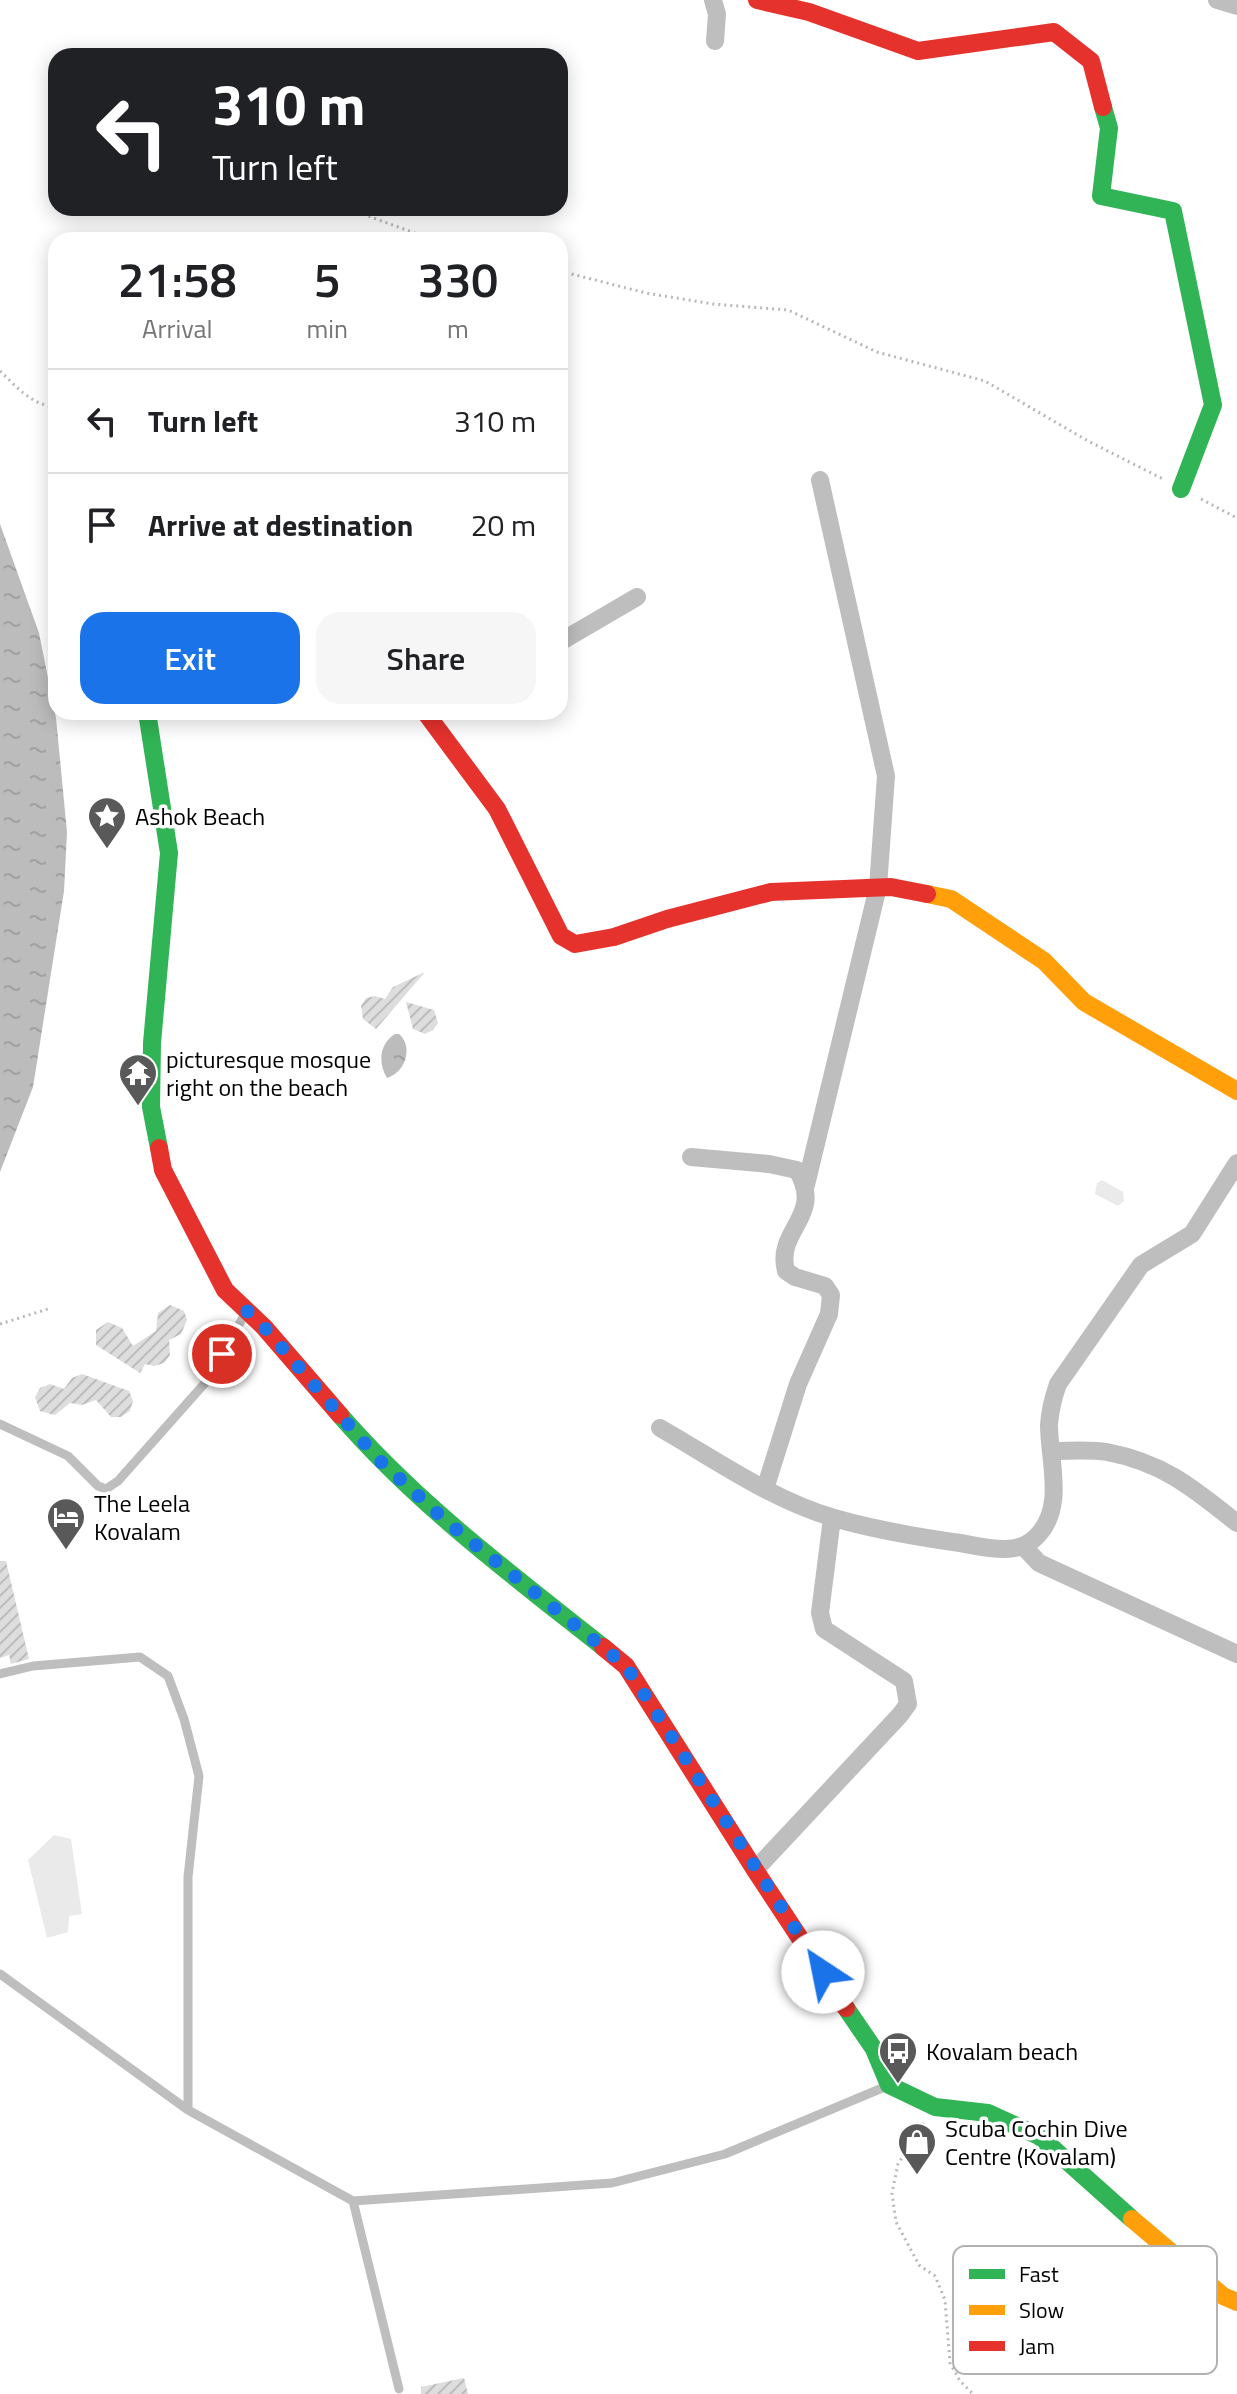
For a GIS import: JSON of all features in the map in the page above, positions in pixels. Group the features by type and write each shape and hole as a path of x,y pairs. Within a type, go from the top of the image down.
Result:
{"street":[{"path":"713,0 717,14 715,41"},
{"path":"757,0 809,12 918,51 1054,32 1091,61 1109,128 1101,196 1173,211 1213,405 1181,489"},
{"path":"1217,0 1237,6"},
{"path":"765,1489 798,1384 831,1303 831,1295 825,1286 795,1277 786,1271 784,1263 787,1244 806,1204 806,1185 878,887 886,776 820,480"},
{"path":"568,637 637,597"},
{"path":"148,720 169,853 152,1043 151,1107 163,1170 225,1290 264,1327 379,1460 447,1522 626,1666 755,1870 874,2049 889,2085 935,2107 988,2113 1039,2136 1162,2246"},
{"path":"431,720 497,809 561,936 575,944 614,937 667,919 771,892 891,887 951,899 1044,961 1084,1002 1237,1091"},
{"path":"691,1157 769,1164 797,1170 806,1185"},
{"path":"660,1428 765,1489 832,1518 913,1536 1000,1549 1030,1542 1052,1511 1051,1406 1058,1384 1141,1265 1192,1234 1237,1163"},
{"path":"1051,1451 1105,1451 1155,1465 1195,1490 1237,1523"},
{"path":"755,1870 908,1704 904,1681 824,1629 820,1613 832,1518"},
{"path":"1030,1542 1039,1563 1237,1654"},
{"path":"1217,2291 1237,2302"}],"lane":[{"path":"0,1424 68,1456 98,1486 106,1489 118,1481 205,1383 247,1311"},
{"path":"0,1674 33,1666 140,1657 168,1676 184,1719 199,1776 188,1877 188,2110"},
{"path":"0,1974 188,2110 353,2201 612,2183 725,2154 889,2085"},
{"path":"353,2201 399,2389"}],"path":[{"path":"368,216 412,232"},
{"path":"568,273 646,293 713,304 788,310 877,352 985,381 1088,441 1237,518"},
{"path":"0,371 29,399 48,406"},
{"path":"0,1324 48,1309"},
{"path":"935,2107 898,2164 892,2193 896,2222 919,2265 935,2276 945,2300 953,2368"},
{"path":"956,2374 973,2394"}],"shaded area":[{"path":"1102,1180 1123,1192 1124,1201 1118,1206 1095,1194 1097,1183"},
{"path":"54,1835 71,1839 82,1914 69,1916 68,1932 47,1938 28,1860"}],"water":[{"path":"0,524 39,633 48,678 48,720 56,720 67,832 64,891 33,1087 0,1172"},
{"path":"395,1034 404,1039 407,1052 399,1071 387,1078 382,1066 383,1048"}],"building":[{"path":"425,972 376,1029 363,1019 361,1006 366,998 375,996 385,999 393,987"},
{"path":"406,1002 434,1010 438,1023 433,1030 425,1034 413,1029"},
{"path":"170,1305 184,1311 187,1320 181,1334 169,1340 170,1355 164,1363 154,1366 145,1364 140,1373 96,1345 96,1330 108,1322 122,1328 133,1346 156,1331 158,1313"},
{"path":"82,1374 129,1391 133,1401 130,1411 121,1417 111,1417 96,1400 82,1405 70,1403 55,1415 40,1411 35,1397 40,1388 50,1384 64,1389 72,1378"},
{"path":"0,1561 6,1561 29,1659 11,1664 9,1655 0,1658"},
{"path":"464,2378 468,2394 421,2394 421,2387"}],"traffic: fast":[{"path":"1103,107 1109,128 1101,196 1173,211 1213,405 1181,489"},
{"path":"148,720 169,853 152,1043 151,1107 159,1148"},
{"path":"340,1415 433,1508 603,1647"},
{"path":"846,2008 874,2049 889,2085 935,2107 988,2113 1039,2136 1132,2219"}],"traffic: slow":[{"path":"927,894 951,899 1044,961 1084,1002 1237,1091"},
{"path":"1132,2219 1164,2246"},
{"path":"1217,2291 1237,2302"}],"traffic: jam":[{"path":"757,0 809,12 918,51 1054,32 1091,61 1103,107"},
{"path":"431,720 497,809 561,936 575,944 614,937 667,919 771,892 891,887 927,894"},
{"path":"159,1148 163,1170 225,1290 264,1327 340,1415"},
{"path":"603,1647 626,1666 846,2008"}],"place":[{"name":"Ashok Beach","path":"107,850"},
{"name":"picturesque mosque right on the beach","path":"138,1107"},
{"name":"The Leela Kovalam","path":"66,1551"},
{"name":"Kovalam beach","path":"898,2085"},
{"name":"Scuba Cochin Dive Centre (Kovalam)","path":"917,2176"}],"route":[{"path":"222,1354 247,1311 379,1460 447,1522 626,1666 823,1972"}]}
